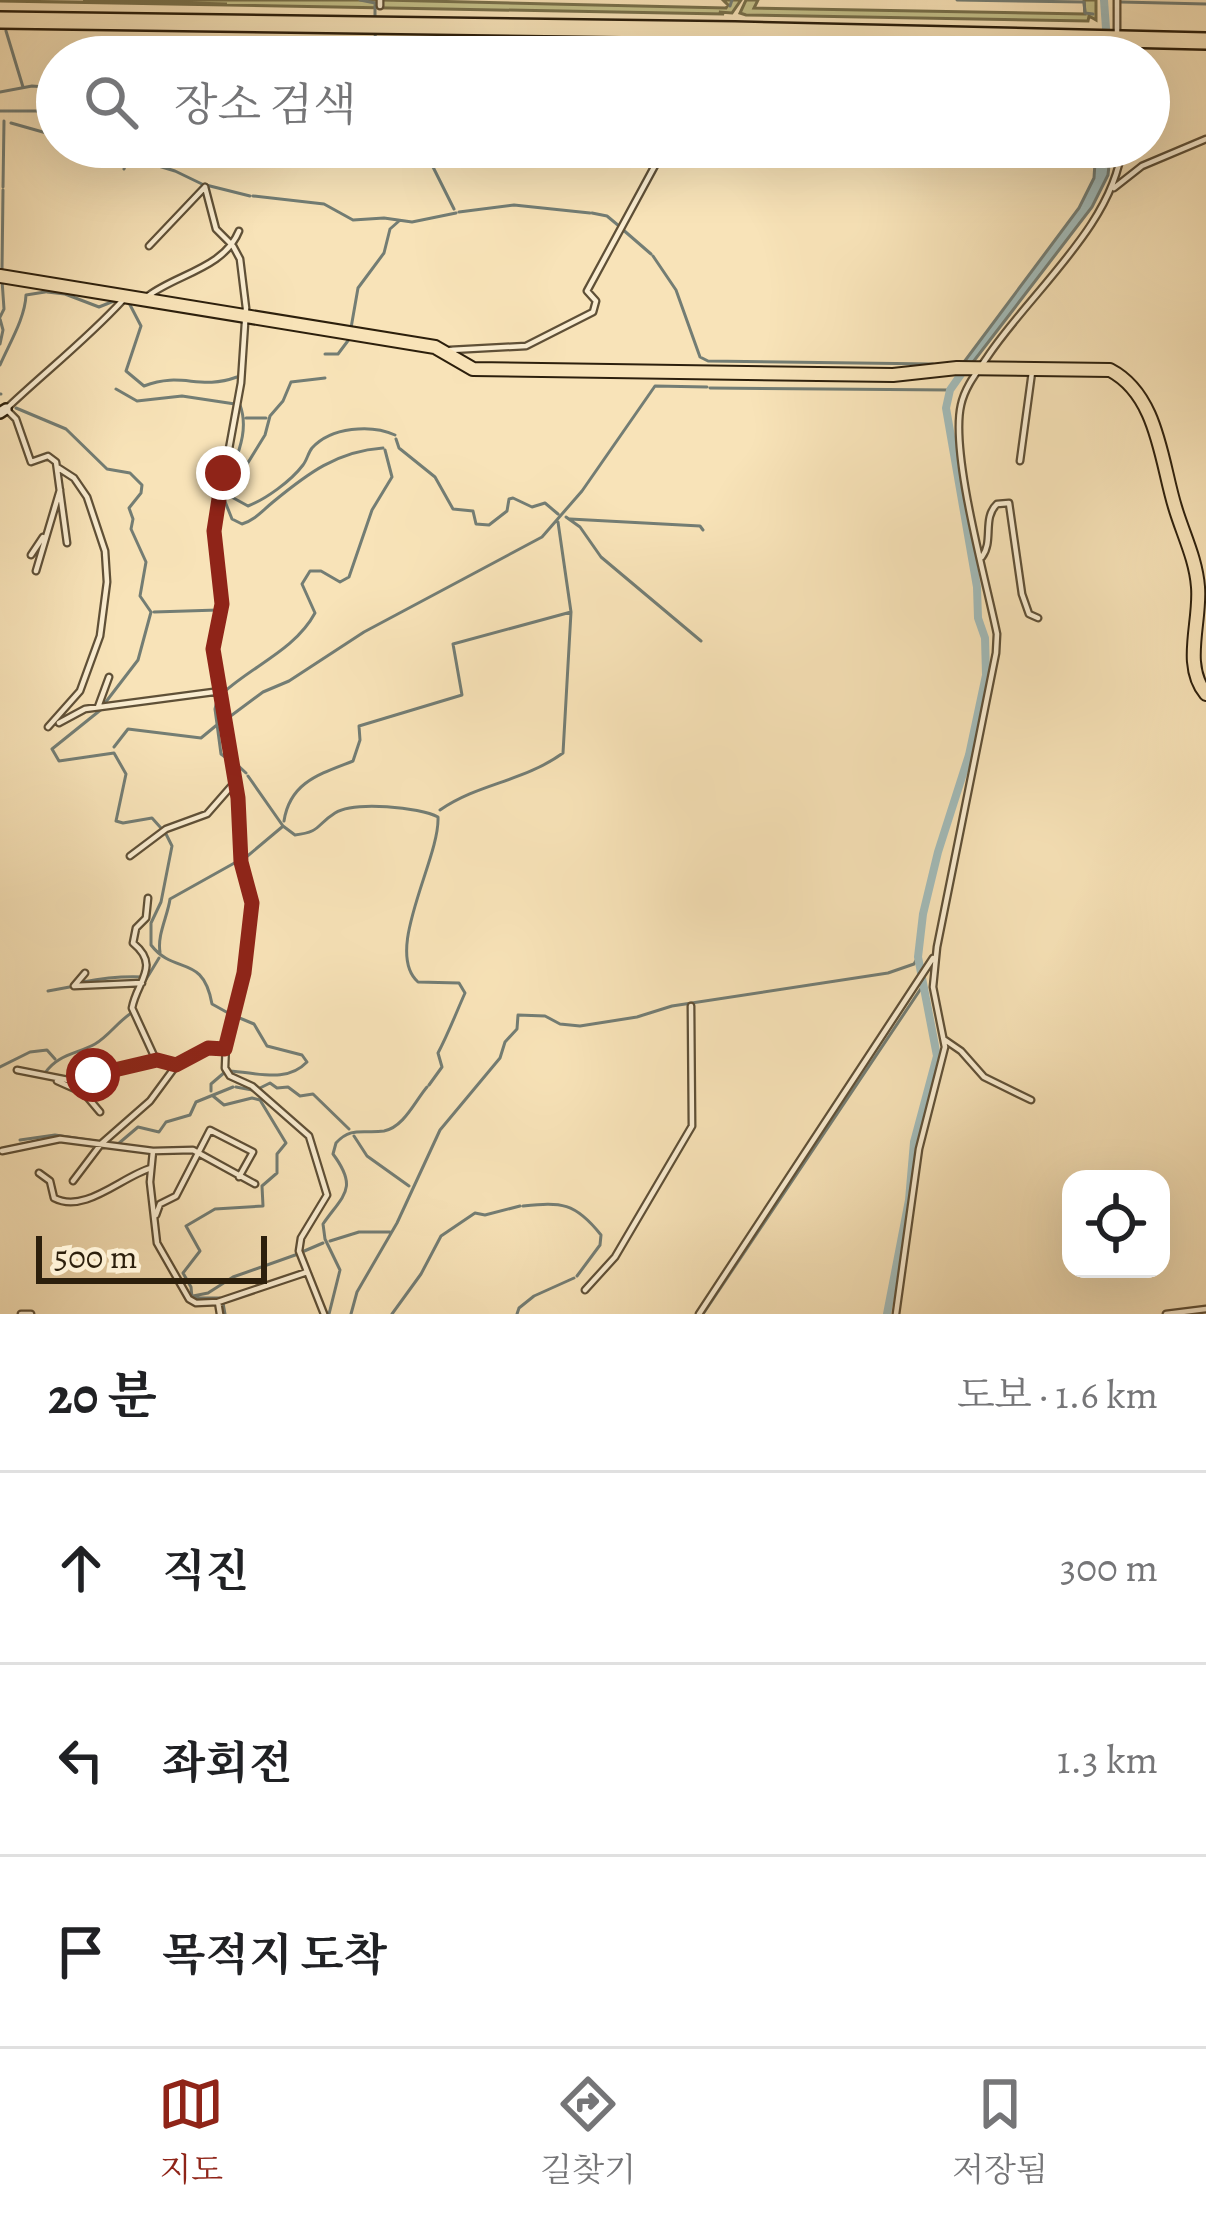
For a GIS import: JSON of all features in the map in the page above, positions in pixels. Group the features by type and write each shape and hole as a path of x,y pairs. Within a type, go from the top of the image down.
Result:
{"highway":[{"path":"0,10 377,15 1100,36"},
{"path":"0,20 377,15"},
{"path":"1150,36 1206,31"},
{"path":"1170,40 1206,41"}],"main road":[{"path":"0,275 440,349 473,369 902,375 969,368 1102,368 1121,376 1132,388 1161,443 1174,505 1196,569 1199,592 1193,666 1206,694"}],"street":[{"path":"1116,36 1117,0"},
{"path":"726,36 729,28"},
{"path":"1170,155 1206,140"},
{"path":"440,349 526,346 593,312 596,301 586,291 653,168"},
{"path":"1110,192 1116,168"},
{"path":"896,1314 919,1150 945,1040 933,987 936,953 996,653 997,634 963,472 959,420 969,368 1110,192 1140,168"},
{"path":"149,246 205,187 216,229 239,260 247,316 242,383 214,531 222,604 213,649 252,914 244,973 225,1049 226,1072 260,1092 314,1144 328,1189 320,1212 301,1238 299,1251 324,1314"},
{"path":"143,300 164,284 187,278 233,246 239,231"},
{"path":"48,727 80,691 100,636 106,600 105,551 77,481 49,456 32,462 20,427 3,411 60,364 125,297"},
{"path":"1020,461 1034,375 1031,369"},
{"path":"57,467 67,543"},
{"path":"36,571 61,487"},
{"path":"982,557 987,551 990,510 997,503 1009,503 1022,594 1029,614 1038,618"},
{"path":"31,555 46,532"},
{"path":"98,706 109,677"},
{"path":"59,723 76,711 98,706 220,691"},
{"path":"130,856 166,829 207,814 235,782"},
{"path":"148,898 146,920 136,928 133,943 147,960 148,969 132,1008 157,1060"},
{"path":"699,1314 936,953"},
{"path":"85,973 74,986 142,983"},
{"path":"585,1290 615,1257 692,1126 691,1006"},
{"path":"945,1040 984,1077 1031,1100"},
{"path":"73,1181 101,1144 150,1101 176,1065 208,1048 225,1049"},
{"path":"54,1079 157,1060 176,1065"},
{"path":"17,1070 36,1072 84,1093 100,1112"},
{"path":"156,1217 160,1204 176,1196 211,1130 253,1152 239,1177"},
{"path":"2,1151 43,1140 198,1153 255,1184"},
{"path":"153,1151 157,1243 189,1299 218,1302 307,1273"},
{"path":"39,1173 50,1181 54,1198 67,1203 98,1196 128,1174 151,1168"},
{"path":"218,1302 220,1314"},
{"path":"1166,1314 1206,1309"},
{"path":"21,1314 31,1314"}],"shaded area":[{"path":"83,0 382,0 726,8 723,0 741,0 732,13 719,12 724,14 0,1 227,4"},
{"path":"746,0 758,0 754,8 1085,14 1084,0 1096,0 1096,20 1089,16 1088,21 746,15 740,13"}],"water":[{"path":"1095,168 1109,168 1092,207 970,366 961,366 1079,208"}],"waterway":[{"path":"360,0 375,3 375,21"},
{"path":"730,6 732,0"},
{"path":"957,0 1084,2 1085,13 1093,14"},
{"path":"1104,0 1107,36"},
{"path":"1121,2 1206,4"},
{"path":"374,30 375,36"},
{"path":"6,31 23,87"},
{"path":"0,92 36,86"},
{"path":"0,111 36,111"},
{"path":"3,187 4,121"},
{"path":"11,123 36,130"},
{"path":"165,168 204,185"},
{"path":"434,168 454,209"},
{"path":"206,185 250,196"},
{"path":"2,271 3,190"},
{"path":"253,196 324,204 353,220 412,222 456,213"},
{"path":"459,212 514,205 590,213"},
{"path":"592,213 607,216 619,226"},
{"path":"351,328 358,288 384,253 390,229 399,221"},
{"path":"621,228 651,254"},
{"path":"653,256 676,290 700,357 708,361 933,364"},
{"path":"0,317 2,280"},
{"path":"0,365 26,295 45,292"},
{"path":"47,292 99,307 114,301"},
{"path":"128,301 141,326 126,371 144,386 237,377"},
{"path":"0,319 0,344"},
{"path":"325,354 338,354 350,338"},
{"path":"887,1314 909,1200 914,1142 937,1056 918,957 923,914 969,755 986,675 985,638 946,408 950,390 964,370"},
{"path":"325,378 291,382 228,495 248,506 262,499 292,477 320,441 340,432 363,429 395,435"},
{"path":"228,718 364,632 542,537 582,491 655,386 707,387"},
{"path":"710,388 950,390"},
{"path":"116,389 137,401 182,396 235,404"},
{"path":"240,405 242,441 224,499 232,519 242,524 324,466 383,448"},
{"path":"16,408 66,429 107,469 130,473 142,485 129,508 131,529 146,562 140,596 151,612 138,660 105,703"},
{"path":"246,418 266,418"},
{"path":"396,439 399,448 435,477 453,509 473,511 476,524 489,525 507,511 513,498 532,507 545,503 558,514"},
{"path":"223,693 306,626 315,613 302,584 310,571 321,571 340,582 349,577 372,510 392,477 385,450"},
{"path":"566,517 580,527 601,557 701,641"},
{"path":"570,519 700,526 703,530"},
{"path":"440,810 563,753 571,612 558,522"},
{"path":"154,612 218,610"},
{"path":"284,821 300,788 353,761 359,726 462,695 453,644 571,612"},
{"path":"218,696 215,709 221,754 229,760"},
{"path":"103,708 52,749 59,761 114,753 126,774 116,821 152,818 161,828"},
{"path":"114,747 128,729 201,738 218,724"},
{"path":"232,760 246,773"},
{"path":"248,776 283,826 295,835 357,807 403,808 438,817 409,927 409,968 418,982 459,983 465,993 438,1053 442,1067 429,1085"},
{"path":"244,859 282,827"},
{"path":"166,834 172,846 161,902 151,923 151,945 169,960 195,971 208,988 212,1004 230,1014"},
{"path":"160,952 170,899 238,861"},
{"path":"351,1314 357,1292 397,1223 440,1130 500,1058 505,1042 517,1029 518,1015 545,1016 580,1026 672,1006 888,973 914,964 918,957"},
{"path":"142,986 159,958"},
{"path":"83,982 144,977"},
{"path":"703,1314 924,984"},
{"path":"48,991 75,986"},
{"path":"45,1073 62,1058 100,1041 133,1012"},
{"path":"229,1071 280,1075 307,1062 302,1055 267,1046 254,1024 235,1016"},
{"path":"0,1067 30,1052 47,1050 55,1059"},
{"path":"211,1091 211,1084 225,1072"},
{"path":"260,1088 270,1083 300,1096 313,1094 349,1129"},
{"path":"118,1144 138,1127 159,1132 166,1122 190,1115 196,1102 233,1087"},
{"path":"236,1087 257,1091"},
{"path":"329,1314 340,1270 323,1224 347,1184 333,1154 336,1143 353,1133 391,1129 427,1087"},
{"path":"213,1096 224,1105 260,1100 286,1143 277,1154 277,1173 262,1186 263,1206 215,1209 186,1226 200,1251 183,1273 192,1298 220,1298"},
{"path":"20,1140 55,1135 95,1141"},
{"path":"354,1136 367,1156 409,1186"},
{"path":"523,1206 548,1204 575,1210 601,1235 600,1245 577,1276"},
{"path":"392,1314 441,1236 475,1213 520,1206"},
{"path":"330,1241 359,1232 390,1232"},
{"path":"302,1252 323,1243"},
{"path":"193,1296 298,1254"},
{"path":"517,1314 534,1296 574,1278"},
{"path":"223,1303 225,1314"}],"route":[{"path":"93,1075 157,1060 176,1065 208,1048 225,1049 244,973 252,903 241,862 238,798 213,649 222,604 214,531 223,473"}]}
